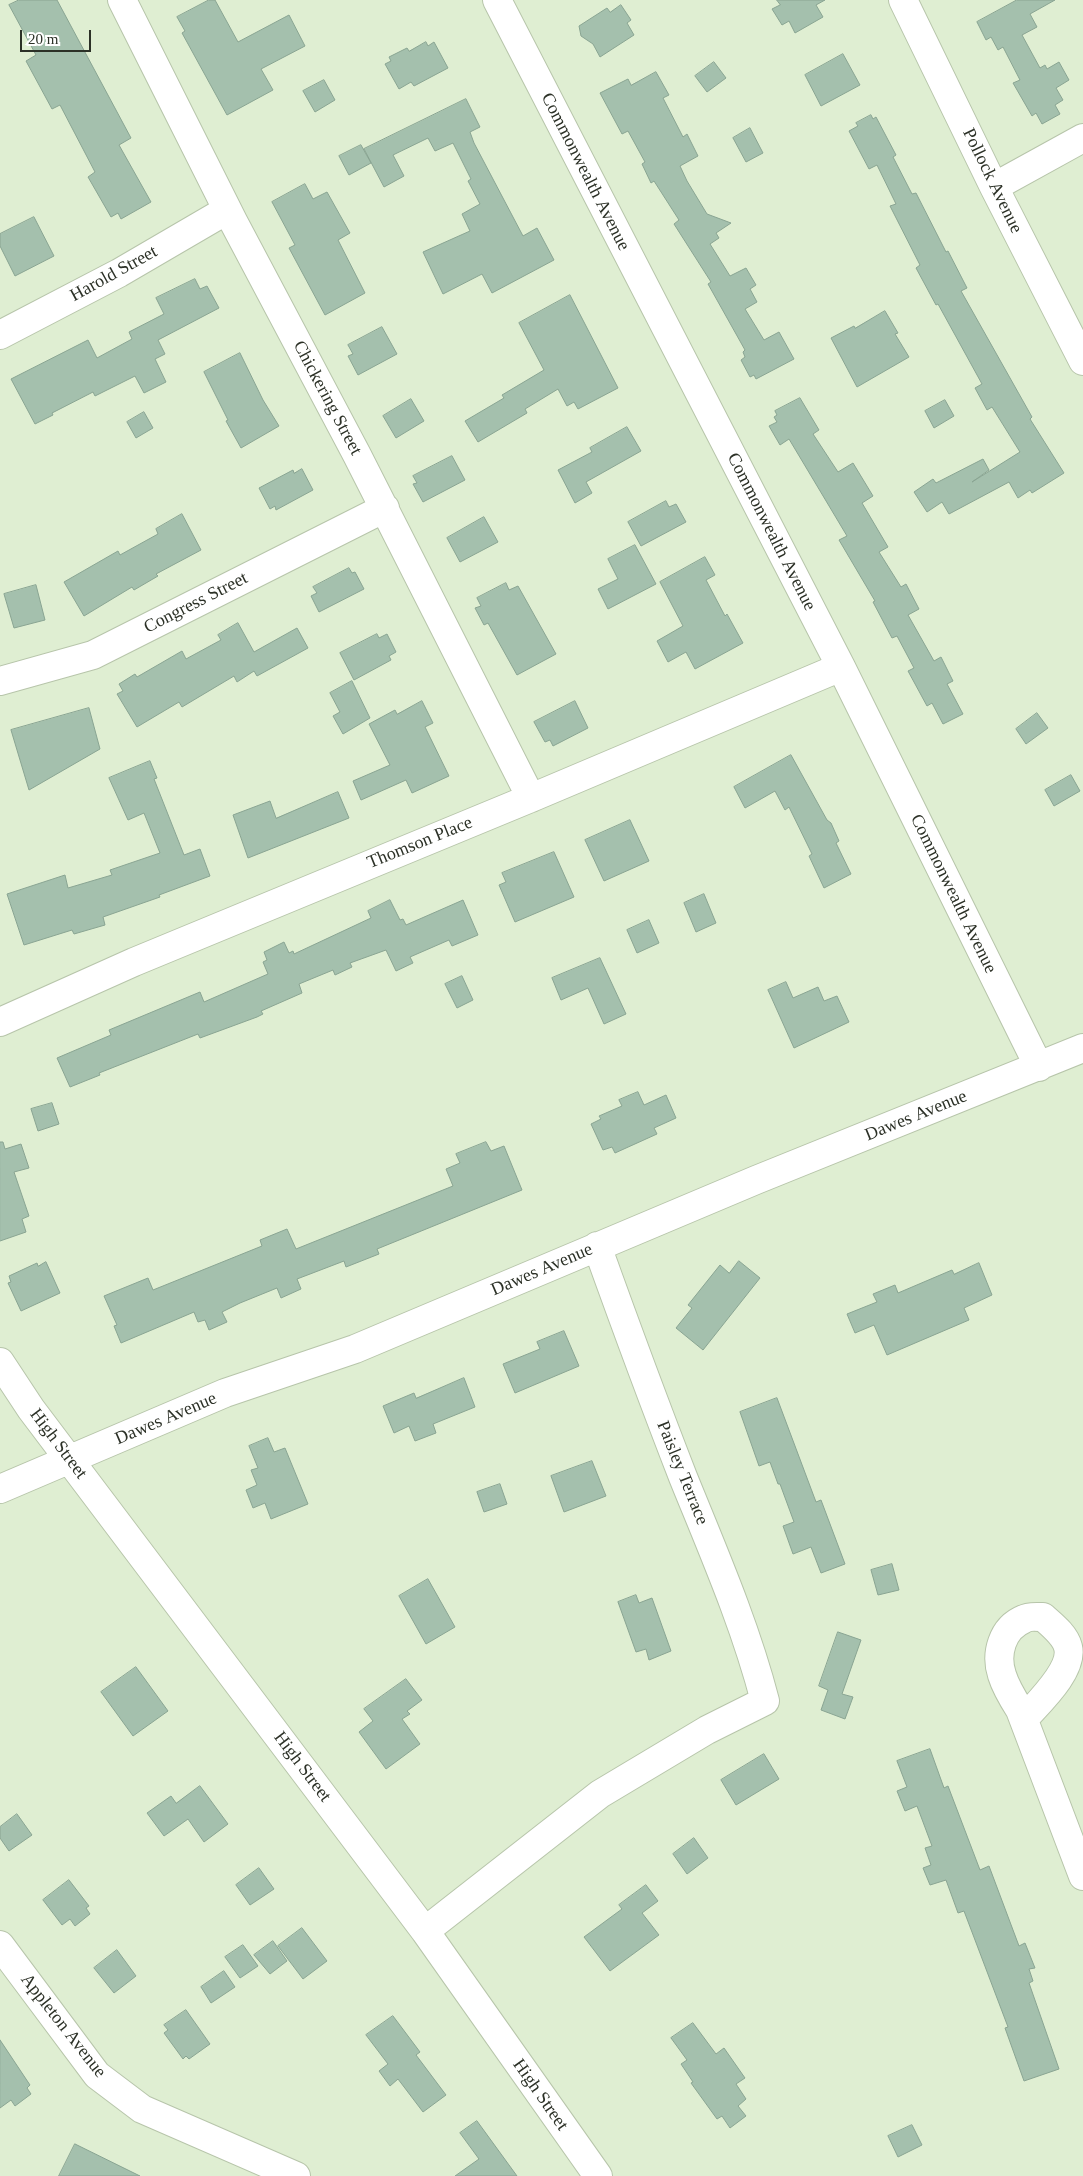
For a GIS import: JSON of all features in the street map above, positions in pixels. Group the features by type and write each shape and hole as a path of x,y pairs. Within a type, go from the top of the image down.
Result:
{"street":[{"name":"Chickering Street","path":"122,0 228,210 385,508 531,798"},
{"name":"Commonwealth Avenue","path":"497,0 841,667 1039,1067"},
{"name":"Pollock Avenue","path":"904,0 994,187 1083,361"},
{"path":"994,187 1083,138"},
{"name":"Harold Street","path":"0,335 119,273 228,210"},
{"name":"Congress Street","path":"0,681 93,655 385,508"},
{"name":"Thomson Place","path":"0,1022 152,955 841,667"},
{"name":"Dawes Avenue","path":"0,1488 71,1460 225,1393 355,1349 597,1246 1083,1048"},
{"name":"Paisley Terrace","path":"425,1931 600,1794 707,1730 765,1701 756,1664 736,1608 648,1389 597,1246"},
{"name":"High Street","path":"0,1362 31,1409 425,1931 598,2176"},
{"path":"1024,1719 1083,1876"},
{"name":"Appleton Avenue","path":"0,1945 97,2075 142,2109 296,2176"}],"building":[{"path":"19,0 57,0 131,138 119,145 151,202 121,219 118,213 111,217 88,177 95,172 60,105 52,109 26,61 36,55 9,5"},
{"path":"209,0 215,0 238,42 289,15 305,46 261,69 273,90 227,115 182,33 185,31 177,17"},
{"path":"777,0 825,0 816,5 823,17 795,33 789,21 782,25 772,9 780,5"},
{"path":"1017,0 1055,0 1030,14 1037,27 1022,35 1040,68 1045,65 1047,69 1059,62 1069,80 1056,88 1063,100 1055,105 1060,114 1042,124 1036,113 1032,116 1013,83 1020,80 1003,47 998,50 991,37 986,40 977,22"},
{"path":"621,5 631,20 627,23 634,35 600,57 593,44 581,36 579,26 607,8 610,12"},
{"path":"426,42 428,46 434,42 448,68 414,86 411,82 399,89 385,64 391,61 389,57 407,48 409,51"},
{"path":"843,54 860,85 821,106 805,75"},
{"path":"714,62 726,78 707,92 695,76"},
{"path":"656,72 669,95 663,98 683,137 687,134 698,156 680,166 687,181 707,214 731,223 716,233 719,238 710,244 730,276 746,268 756,285 750,289 757,302 745,309 764,340 779,332 794,359 756,379 754,375 750,377 741,360 745,357 743,352 745,350 708,284 711,282 674,224 679,220 654,181 651,183 642,164 645,162 628,131 622,134 600,93 628,79 631,85"},
{"path":"324,80 335,100 315,112 303,91"},
{"path":"466,99 480,127 470,132 474,143 523,236 537,228 554,260 492,293 482,274 443,294 423,252 470,231 462,214 480,204 468,181 471,179 453,143 435,151 428,138 393,155 404,176 384,187 364,149"},
{"path":"871,115 873,119 876,117 896,155 893,157 912,194 916,193 946,252 948,251 967,288 961,291 1032,417 1030,419 1064,473 1032,493 1030,490 1018,498 1009,482 949,514 942,502 927,512 914,492 933,479 936,483 983,459 989,470 972,482 1020,452 992,407 987,410 975,388 982,384 916,268 920,265 890,206 896,204 877,165 869,169 849,131 858,126 856,123"},
{"path":"750,128 763,153 746,162 733,138"},
{"path":"361,145 371,163 349,175 339,156"},
{"path":"305,184 313,199 327,192 350,233 338,240 365,293 325,315 289,248 295,245 272,202"},
{"path":"34,217 54,256 15,276 0,246 0,234"},
{"path":"195,279 200,289 207,286 219,308 158,340 165,354 155,359 166,382 144,393 135,376 95,396 93,392 35,424 11,379 88,340 97,358 132,339 129,332 164,314 156,298"},
{"path":"570,295 618,388 578,409 574,402 567,406 558,389 525,409 527,413 478,442 465,421 504,398 502,395 544,370 519,323"},
{"path":"885,311 898,333 895,334 909,357 857,387 831,338 854,326 855,328"},
{"path":"382,327 397,354 358,375 348,356 353,354 348,345"},
{"path":"240,353 263,400 279,426 241,448 226,421 228,420 204,372"},
{"path":"800,398 819,430 813,434 838,472 853,463 873,496 862,503 888,547 879,552 901,587 906,584 919,609 908,615 934,661 941,657 953,681 947,684 963,714 943,724 932,703 927,706 908,671 914,668 897,636 892,638 873,602 875,601 839,540 847,536 789,439 780,445 769,426 777,422 774,417 777,415 775,411"},
{"path":"411,399 424,421 396,438 383,416"},
{"path":"945,400 954,416 934,428 925,411"},
{"path":"144,412 153,428 136,438 127,422"},
{"path":"627,427 641,451 586,482 592,493 575,503 558,470 592,452 590,448"},
{"path":"452,456 465,480 423,502 413,484 417,483 413,476"},
{"path":"302,469 313,490 276,510 275,506 270,509 259,488 293,470 294,473"},
{"path":"666,501 669,507 676,504 686,522 641,546 628,522"},
{"path":"182,514 201,550 156,574 158,576 134,590 132,587 84,616 64,582 118,551 120,555 158,534 156,529"},
{"path":"484,517 498,542 460,562 447,538"},
{"path":"635,545 656,584 608,609 598,589 618,579 608,559"},
{"path":"705,557 715,575 706,580 725,616 727,614 743,643 695,669 686,652 668,662 657,641 683,626 660,582"},
{"path":"349,568 352,573 355,572 364,589 319,612 311,596 317,593 313,587"},
{"path":"506,583 509,590 518,586 556,654 517,675 488,623 484,625 475,608 481,606 477,598"},
{"path":"36,585 45,620 14,628 4,594"},
{"path":"238,623 254,652 297,628 308,648 257,676 254,671 237,682 234,676 182,707 179,702 137,727 117,694 123,691 119,684 135,674 137,677 182,651 186,659 221,640 218,635"},
{"path":"377,634 379,638 387,634 396,652 389,656 391,660 354,680 340,653"},
{"path":"352,681 370,718 343,734 333,716 340,712 330,693"},
{"path":"422,701 433,723 425,727 449,776 412,793 406,780 361,800 353,781 390,765 369,724 395,710 397,714"},
{"path":"575,701 588,728 553,746 550,740 545,742 534,722"},
{"path":"89,708 100,749 29,790 11,730"},
{"path":"1037,713 1048,728 1026,744 1016,729"},
{"path":"791,755 827,820 831,823 839,841 836,843 851,874 824,888 809,856 812,854 789,807 785,810 775,791 745,808 734,787"},
{"path":"150,761 157,778 154,779 184,855 200,849 210,876 159,895 160,897 103,917 105,925 74,934 72,930 24,945 7,894 65,875 68,888 112,875 110,870 160,853 144,813 128,820 109,778"},
{"path":"1071,775 1080,791 1054,806 1045,790"},
{"path":"338,792 349,818 248,858 233,815 270,801 276,818"},
{"path":"630,820 649,861 604,881 585,840"},
{"path":"554,852 574,897 515,922 499,885 506,882 502,873"},
{"path":"704,894 716,923 696,932 684,903"},
{"path":"390,900 400,920 403,919 406,925 463,900 478,935 452,946 449,940 410,957 413,963 396,971 386,950 350,963 352,967 335,975 333,970 299,984 302,993 261,1011 263,1014 257,1017 200,1038 198,1034 99,1073 100,1075 70,1087 57,1058 111,1035 109,1030 200,992 204,1002 268,974 263,962 267,960 264,952 284,942 289,953 293,951 294,954 371,918 368,911"},
{"path":"649,920 659,943 637,953 627,930"},
{"path":"600,958 626,1014 604,1024 588,988 561,1000 552,978"},
{"path":"462,976 473,1000 457,1008 445,984"},
{"path":"786,982 793,998 818,987 824,1001 837,996 849,1022 794,1048 768,990"},
{"path":"638,1092 644,1105 666,1095 676,1118 654,1128 657,1134 615,1153 612,1147 603,1150 591,1124 601,1119 599,1116 622,1106 619,1100"},
{"path":"52,1103 59,1124 38,1131 31,1109"},
{"path":"0,1142 3,1142 5,1149 21,1144 29,1168 14,1172 29,1216 22,1219 26,1232 0,1241"},
{"path":"486,1142 491,1151 504,1146 522,1190 377,1249 379,1254 346,1267 344,1261 297,1279 301,1289 281,1298 277,1288 240,1303 222,1312 227,1322 209,1330 205,1320 198,1322 194,1312 121,1343 114,1326 117,1325 104,1296 148,1278 153,1290 262,1246 260,1240 287,1229 296,1249 453,1186 446,1169 460,1163 456,1154"},
{"path":"739,1261 760,1278 703,1350 676,1328 692,1308 688,1305 720,1265 729,1273"},
{"path":"46,1262 60,1293 21,1311 8,1283 11,1282 9,1276 37,1263 38,1266"},
{"path":"979,1263 992,1295 964,1308 969,1320 887,1355 874,1325 855,1333 847,1314 877,1302 873,1294 895,1285 898,1293 952,1270 954,1274"},
{"path":"564,1331 579,1366 515,1393 503,1364 540,1349 537,1342"},
{"path":"464,1378 475,1407 433,1424 436,1433 415,1441 409,1426 394,1433 383,1406 414,1393 416,1398"},
{"path":"777,1398 816,1502 821,1500 845,1564 821,1573 811,1547 793,1554 783,1526 794,1522 780,1484 778,1484 770,1462 759,1466 740,1412"},
{"path":"268,1438 274,1452 285,1448 308,1504 271,1519 265,1503 253,1508 246,1490 257,1485 251,1470 258,1468 249,1446"},
{"path":"592,1461 606,1496 564,1512 551,1476"},
{"path":"500,1484 507,1504 484,1512 477,1492"},
{"path":"892,1564 899,1590 878,1595 871,1570"},
{"path":"428,1579 455,1627 426,1644 399,1596"},
{"path":"636,1595 639,1603 652,1598 671,1651 649,1660 646,1649 636,1652 618,1602"},
{"path":"838,1632 861,1640 842,1694 853,1697 845,1719 821,1710 828,1690 819,1686"},
{"path":"136,1667 168,1711 133,1736 101,1692"},
{"path":"406,1679 422,1700 407,1711 410,1714 402,1719 420,1744 386,1769 359,1732 373,1721 364,1709"},
{"path":"930,1749 944,1788 948,1786 980,1870 989,1866 1019,1946 1025,1943 1035,1968 1029,1969 1033,1981 1029,1983 1059,2069 1024,2081 1005,2028 1008,2027 964,1911 958,1913 946,1880 930,1885 923,1868 931,1865 925,1848 932,1846 917,1806 905,1811 897,1791 907,1787 897,1761"},
{"path":"764,1754 779,1779 736,1805 721,1780"},
{"path":"200,1786 228,1824 204,1842 188,1819 164,1836 147,1813 171,1796 176,1803"},
{"path":"17,1814 32,1835 9,1851 0,1838 0,1827"},
{"path":"694,1838 708,1858 687,1874 673,1854"},
{"path":"259,1868 274,1889 250,1905 236,1885"},
{"path":"69,1880 89,1906 86,1908 90,1914 75,1926 70,1919 62,1925 43,1900"},
{"path":"646,1885 658,1901 642,1913 659,1935 610,1971 584,1937 622,1909 619,1905"},
{"path":"302,1928 327,1961 303,1979 278,1946"},
{"path":"273,1941 287,1961 270,1974 254,1955"},
{"path":"243,1945 258,1966 240,1978 225,1957"},
{"path":"117,1950 136,1976 114,1993 94,1968"},
{"path":"224,1971 235,1987 211,2003 201,1987"},
{"path":"186,2010 210,2044 189,2059 186,2056 183,2059 164,2033 168,2030 164,2025"},
{"path":"393,2016 420,2052 416,2055 446,2095 423,2112 398,2079 390,2086 379,2071 388,2064 366,2035"},
{"path":"693,2023 716,2054 724,2048 745,2078 736,2084 746,2099 738,2106 746,2116 730,2128 722,2116 717,2119 691,2083 693,2082 681,2064 687,2060 671,2038"},
{"path":"0,2040 30,2085 27,2088 31,2094 15,2106 11,2100 0,2108"},
{"path":"477,2121 517,2176 455,2176 479,2159 460,2133"},
{"path":"912,2125 922,2145 898,2157 888,2136"},
{"path":"75,2144 140,2176 59,2176"}]}
